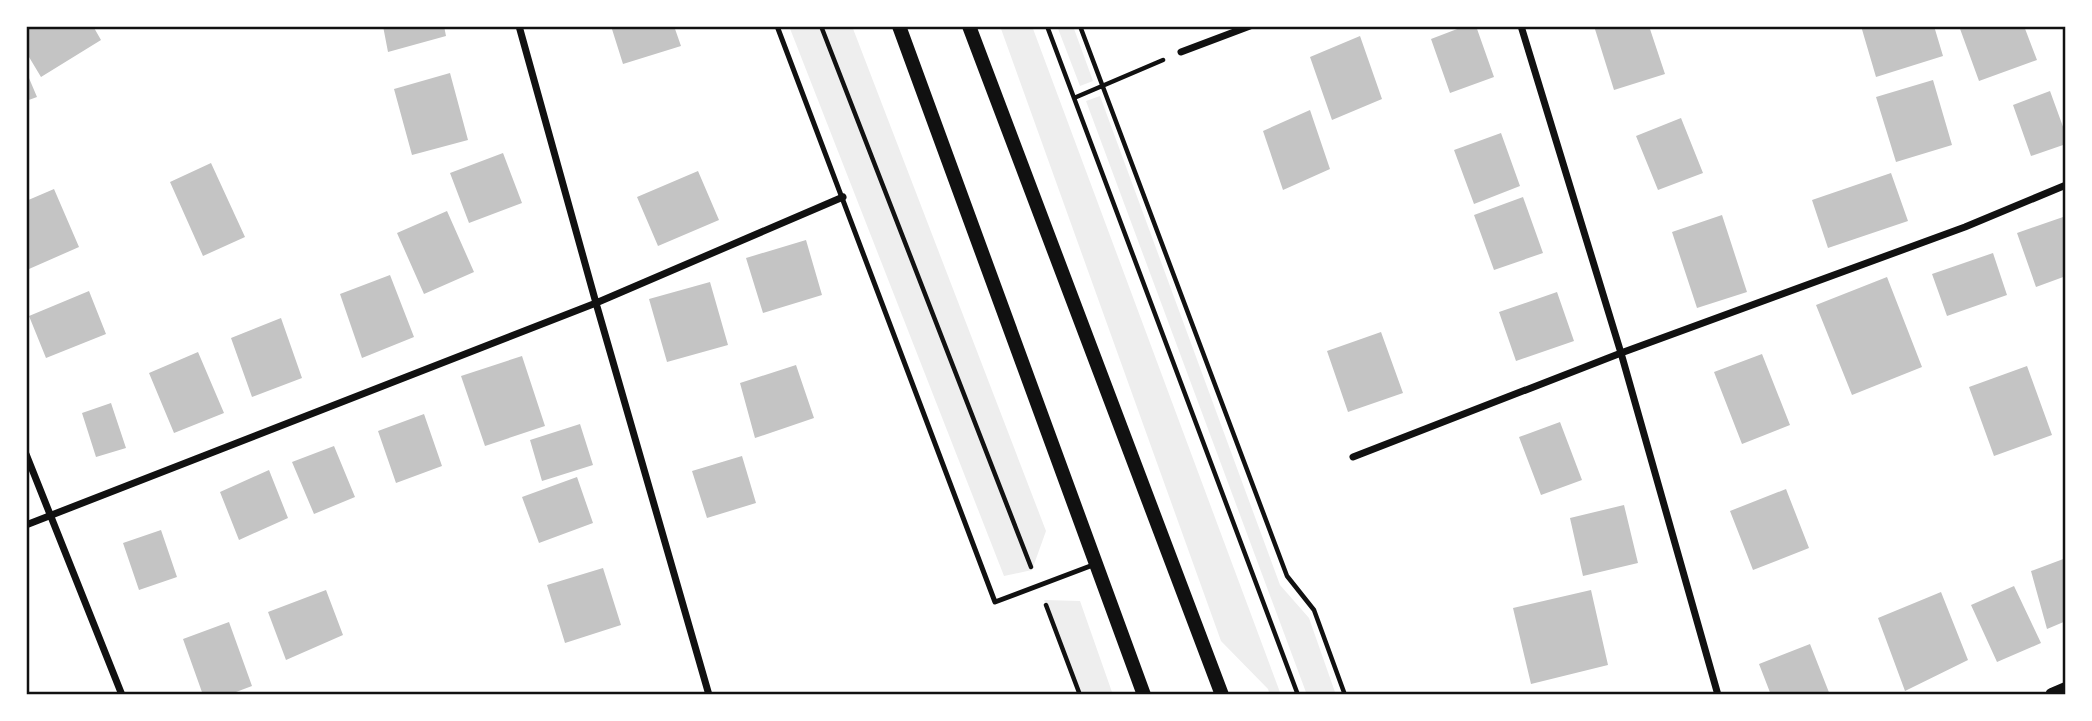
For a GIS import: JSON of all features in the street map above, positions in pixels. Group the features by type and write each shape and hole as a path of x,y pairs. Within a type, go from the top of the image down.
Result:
{"main road":[{"path":"899,26 1144,695"},
{"path":"969,26 1222,695"},
{"path":"2052,695 2066,689"}],"street":[{"path":"519,26 709,695"},
{"path":"1181,52 1250,26"},
{"path":"1521,26 1621,352 1718,695"},
{"path":"1353,457 1621,352 1965,227 2066,185"},
{"path":"26,525 596,303 843,197"},
{"path":"26,454 122,695"}],"lane":[{"path":"777,26 995,603 1096,564"}],"path":[{"path":"821,26 1080,695"},
{"path":"1047,26 1297,695"},
{"path":"1080,26 1287,576 1314,610 1345,695"},
{"path":"1074,97 1181,52"}],"shaded area":[{"path":"789,26 852,26 1046,531 1032,570 1004,576"},
{"path":"1000,26 1032,26 1281,695 1270,695 1268,689 1221,641"},
{"path":"1057,26 1073,26 1093,81 1080,86"},
{"path":"1100,96 1280,585 1309,618 1336,695 1307,695 1086,101"},
{"path":"1044,600 1080,601 1113,695 1078,695"}],"building":[{"path":"26,26 93,26 101,40 41,77 26,52"},
{"path":"383,26 444,26 446,36 388,52"},
{"path":"611,26 674,26 681,46 623,64"},
{"path":"1465,26 1476,26 1494,77 1450,93 1431,39"},
{"path":"1594,26 1649,26 1665,74 1614,90"},
{"path":"1861,26 1934,26 1943,56 1876,77"},
{"path":"1959,26 2024,26 2037,60 1979,81"},
{"path":"1360,36 1382,99 1332,120 1310,57"},
{"path":"26,71 37,97 26,101"},
{"path":"450,73 468,140 412,155 394,89"},
{"path":"1933,80 1952,145 1896,162 1876,97"},
{"path":"2050,91 2066,135 2066,144 2031,156 2013,105"},
{"path":"1310,110 1330,169 1283,190 1263,131"},
{"path":"1681,118 1703,173 1658,190 1636,136"},
{"path":"1501,133 1520,186 1474,204 1454,150"},
{"path":"503,153 522,203 469,223 450,173"},
{"path":"211,163 245,237 203,256 170,182"},
{"path":"698,171 719,220 658,246 637,197"},
{"path":"1891,173 1908,221 1828,248 1812,200"},
{"path":"54,189 79,247 29,269 26,261 26,201"},
{"path":"1523,197 1543,253 1494,270 1474,215"},
{"path":"447,211 474,272 424,294 397,233"},
{"path":"1722,215 1747,292 1697,308 1672,232"},
{"path":"2066,216 2066,276 2036,287 2017,233"},
{"path":"806,240 822,295 763,313 746,258"},
{"path":"1993,253 2007,295 1947,316 1932,274"},
{"path":"390,275 414,337 362,358 340,294"},
{"path":"1887,277 1922,367 1852,395 1816,305"},
{"path":"710,282 728,345 667,362 649,299"},
{"path":"89,291 106,334 46,358 29,316"},
{"path":"1557,292 1574,341 1516,361 1499,312"},
{"path":"281,318 302,378 252,397 231,338"},
{"path":"1381,332 1403,393 1348,412 1327,351"},
{"path":"198,352 224,413 174,433 149,373"},
{"path":"1762,354 1790,425 1742,444 1714,372"},
{"path":"522,356 545,426 485,446 461,376"},
{"path":"796,365 814,418 755,438 740,383"},
{"path":"2027,366 2052,435 1994,456 1969,387"},
{"path":"111,403 126,448 96,457 82,413"},
{"path":"424,414 442,466 396,483 378,431"},
{"path":"1560,422 1582,480 1541,495 1519,437"},
{"path":"580,424 593,465 542,481 530,440"},
{"path":"334,446 355,497 314,514 292,462"},
{"path":"742,456 756,503 707,518 692,471"},
{"path":"269,470 288,518 239,540 220,492"},
{"path":"577,477 593,523 539,543 522,497"},
{"path":"1786,489 1809,548 1753,570 1730,511"},
{"path":"1624,505 1638,563 1583,576 1570,518"},
{"path":"161,530 177,577 139,590 123,543"},
{"path":"2066,558 2066,621 2047,629 2031,571"},
{"path":"603,568 621,625 565,643 547,585"},
{"path":"2014,586 2041,643 1997,662 1971,605"},
{"path":"326,590 343,635 286,660 268,612"},
{"path":"1591,590 1608,665 1531,684 1513,608"},
{"path":"1941,592 1968,660 1905,691 1878,618"},
{"path":"229,622 252,686 228,695 203,695 183,639"},
{"path":"1810,644 1830,695 1771,695 1759,664"}]}
